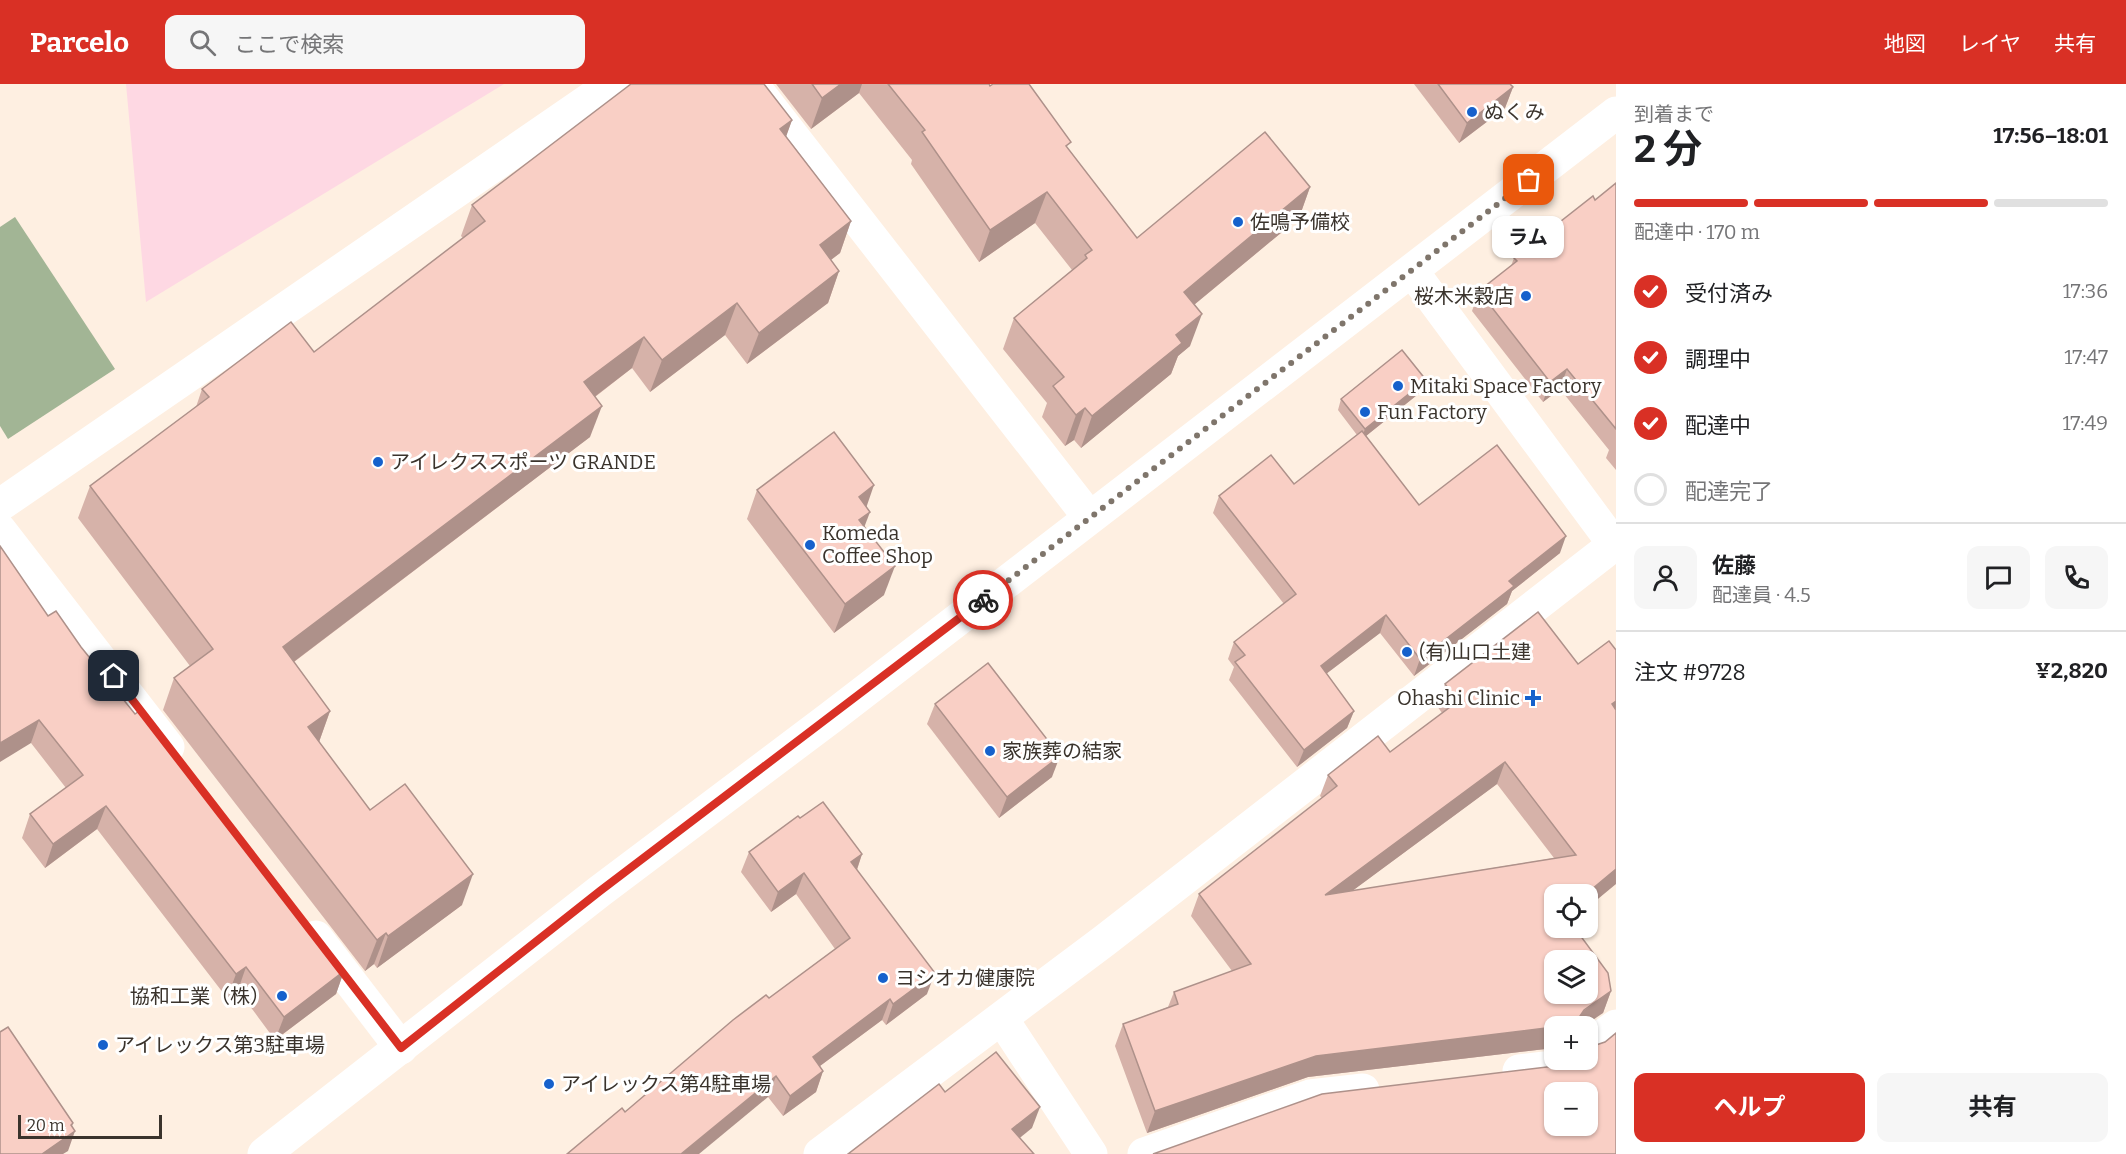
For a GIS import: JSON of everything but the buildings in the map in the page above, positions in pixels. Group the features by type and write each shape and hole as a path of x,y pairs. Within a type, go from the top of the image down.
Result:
{"street":[{"path":"0,505 612,84"},
{"path":"752,84 1089,517"},
{"path":"264,1154 600,891 1412,271 1616,112"},
{"path":"820,1154 1002,1019 1616,545 1412,271"},
{"path":"0,530 188,772"},
{"path":"297,912 401,1048"},
{"path":"1002,1019 1091,1154"},
{"path":"1598,1039 1616,1026"},
{"path":"1493,1074 1544,1068"},
{"path":"1144,1154 1310,1096 1390,1086"}],"shaded area":[{"path":"126,84 504,84 146,302"},
{"path":"15,217 115,369 8,439 0,426 0,227"}],"way so far":[{"path":"983,600 1529,180"}],"place":[{"name":"ぬくみ","path":"1472,112"},
{"name":"ラム","path":"1529,180"},
{"name":"佐鳴予備校","path":"1238,222"},
{"name":"桜木米穀店","path":"1526,296"},
{"name":"Mitaki Space Factory","path":"1398,386"},
{"name":"Fun Factory","path":"1365,412"},
{"name":"アイレクススポーツ GRANDE","path":"378,462"},
{"name":"Komeda Coffee Shop","path":"810,545"},
{"name":"(有)山口土建","path":"1407,652"},
{"name":"Ohashi Clinic","path":"1533,698"},
{"name":"家族葬の結家","path":"990,751"},
{"name":"ヨシオカ健康院","path":"883,978"},
{"name":"協和工業（株）","path":"282,996"},
{"name":"アイレックス第3駐車場","path":"103,1045"},
{"name":"アイレックス第4駐車場","path":"549,1084"}],"route":[{"path":"114,676 401,1048 600,891 983,600"}]}
